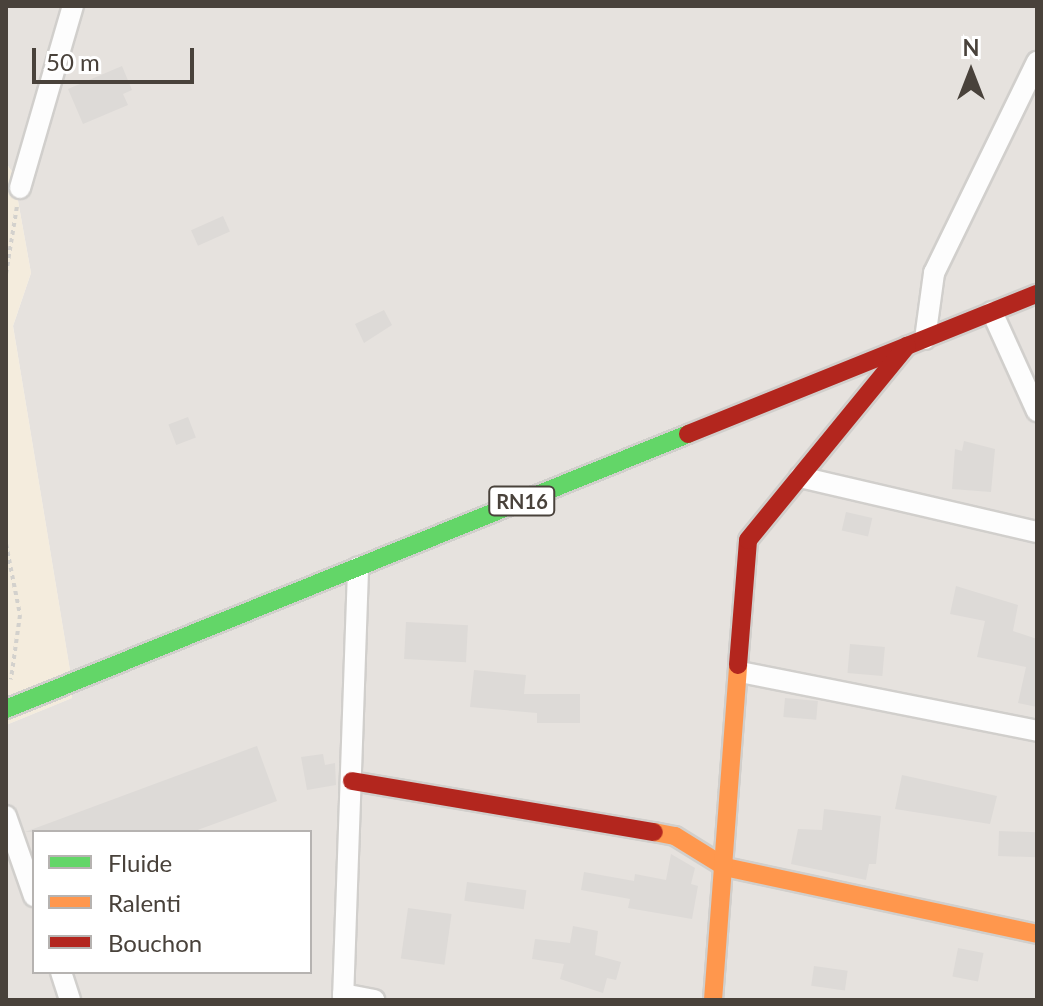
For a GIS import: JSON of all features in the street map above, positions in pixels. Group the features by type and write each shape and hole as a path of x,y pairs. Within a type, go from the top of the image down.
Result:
{"street":[{"path":"20,188 73,6"},
{"path":"713,1000 748,540 916,343 934,273 1037,62"},
{"name":"RN16","path":"6,709 1037,294"},
{"path":"992,312 1037,411"},
{"path":"800,477 1037,532"},
{"path":"358,567 343,997 374,1000"},
{"path":"740,672 1037,731"},
{"path":"352,781 675,836 725,867 1037,934"},
{"path":"6,816 32,890"},
{"path":"62,974 70,1000"}],"path":[{"path":"6,274 20,188"},
{"path":"6,544 20,615 17,664 6,694"}],"shaded area":[{"path":"6,6 1037,6 1037,1000 6,1000 6,725 72,698 13,326 31,273 13,173 6,163"}],"sand":[{"path":"6,163 13,173 31,273 13,326 72,682 72,698 6,725"}],"building":[{"path":"122,66 132,90 123,94 128,105 83,124 68,89"},
{"path":"223,216 230,232 198,246 191,230"},
{"path":"384,310 392,325 364,343 355,324"},
{"path":"188,417 196,438 176,445 168,425"},
{"path":"964,441 995,449 991,492 952,489 955,449 962,451"},
{"path":"846,512 872,518 868,537 842,531"},
{"path":"956,586 1018,605 1013,631 1037,639 1037,707 1018,703 1026,667 977,657 985,621 950,614"},
{"path":"406,622 468,625 466,662 404,659"},
{"path":"850,644 885,647 882,676 847,673"},
{"path":"474,670 526,675 524,694 580,694 580,723 537,723 537,713 470,707"},
{"path":"785,698 818,701 816,720 783,717"},
{"path":"257,746 277,801 197,830 25,832"},
{"path":"323,754 325,765 335,763 336,785 307,790 301,757"},
{"path":"902,775 997,796 990,824 895,809"},
{"path":"824,809 881,816 876,864 869,864 866,880 791,864 798,829 822,830"},
{"path":"999,831 1037,832 1036,857 998,856"},
{"path":"671,854 695,868 691,884 698,886 692,919 628,908 630,899 581,890 584,872 634,881 635,874 666,880"},
{"path":"467,882 526,890 524,909 464,901"},
{"path":"408,908 452,914 444,965 401,959"},
{"path":"573,926 598,931 595,955 621,962 616,980 607,978 603,993 560,979 564,964 532,959 535,939 570,943"},
{"path":"958,948 984,953 978,981 952,976"},
{"path":"814,966 848,971 845,991 811,986"}],"traffic: fast":[{"path":"6,709 688,434"}],"traffic: slow":[{"path":"713,1000 738,665"},
{"path":"654,832 675,836 725,867 1037,934"}],"traffic: jam":[{"path":"688,434 1037,294"},
{"path":"738,665 748,540 907,346"},
{"path":"352,781 654,832"}]}
